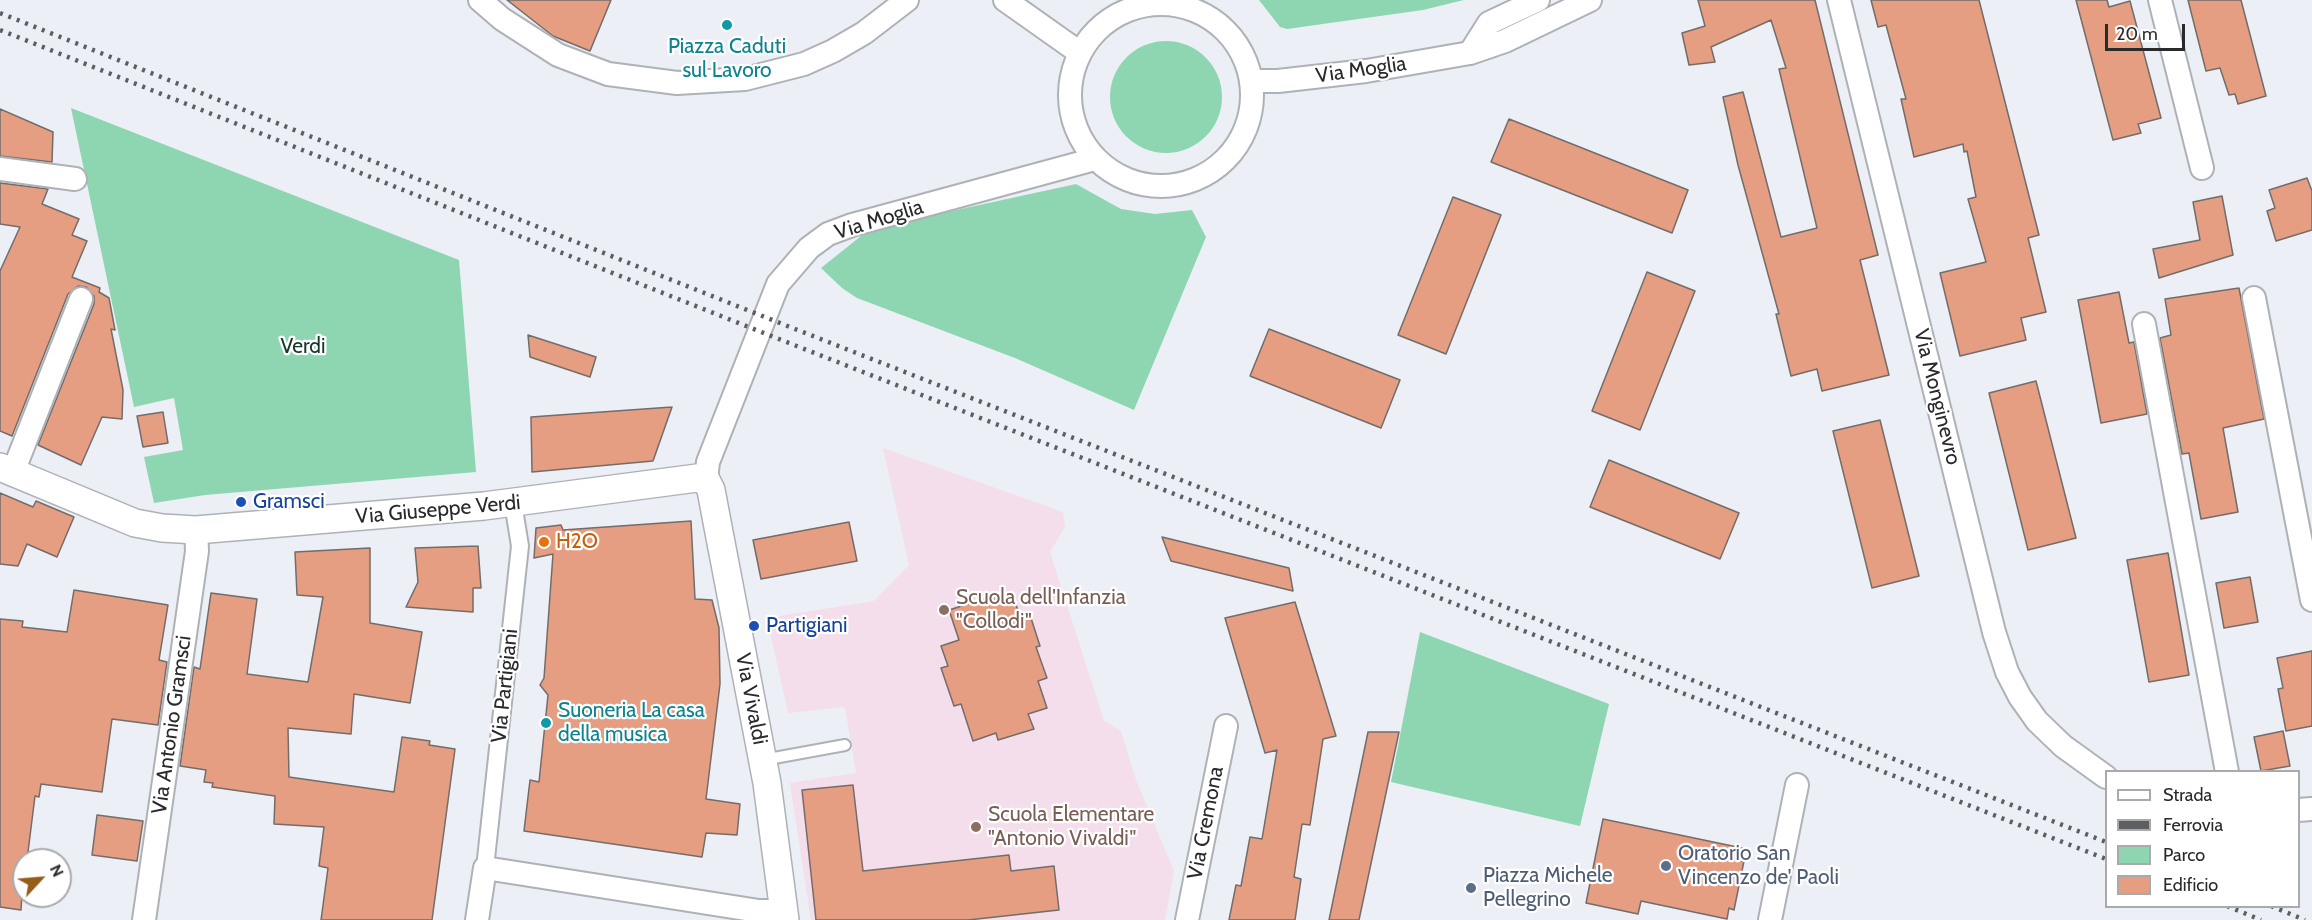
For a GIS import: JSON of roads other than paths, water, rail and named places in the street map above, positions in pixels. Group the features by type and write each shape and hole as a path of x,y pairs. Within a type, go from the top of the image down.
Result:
{"street":[{"path":"480,0 502,20 558,55 608,74 677,83 745,79 804,64 864,33 907,0"},
{"path":"1005,0 1080,53"},
{"path":"1470,53 1489,23 1538,0"},
{"name":"Via Moglia","path":"1251,81 1278,81 1366,71 1470,53 1505,41 1590,0"},
{"name":"Via Monginevro","path":"1839,0 1994,632 2007,672 2020,697 2056,740 2097,771"},
{"path":"2160,0 2202,168"},
{"path":"1147,5 1175,5 1202,14 1225,30 1242,54 1251,81 1251,109 1242,137 1225,160 1202,176 1174,185 1146,185 1119,176 1095,159 1084,144 1071,110 1071,80 1080,53 1096,30 1119,14 1147,5"},
{"name":"Via Moglia","path":"706,480 708,462 778,284 809,248 828,234 852,225 1095,159"},
{"path":"0,169 75,179"},
{"path":"2254,298 2312,600"},
{"path":"6,470 81,299"},
{"path":"2144,324 2227,770"},
{"name":"Via Giuseppe Verdi","path":"6,470 135,523 196,530 513,503 697,478 706,480"},
{"name":"Via Vivaldi","path":"706,480 711,490 763,760 777,841 784,916"},
{"name":"Via Partigiani","path":"477,920 485,868 520,546 513,503"},
{"name":"Via Antonio Gramsci","path":"144,920 197,551 196,530"},
{"name":"Via Cremona","path":"1187,920 1226,726"},
{"path":"1770,920 1797,785"},
{"path":"485,868 784,916"}],"lane":[{"path":"763,760 845,745"}],"railway":[{"path":"0,13 795,329 2105,842"},
{"path":"0,30 789,343 2105,859"},
{"path":"2232,908 2261,920"},
{"path":"2276,908 2305,920"}],"place":[{"name":"Piazza Caduti sul Lavoro","path":"727,25"},
{"name":"Gramsci","path":"241,502"},
{"name":"H2O","path":"544,542"},
{"name":"Scuola dell'Infanzia \"Collodi\"","path":"944,610"},
{"name":"Partigiani","path":"754,626"},
{"name":"Suoneria La casa della musica","path":"546,723"},
{"name":"Scuola Elementare \"Antonio Vivaldi\"","path":"976,827"},
{"name":"Oratorio San Vincenzo de' Paoli","path":"1666,866"},
{"name":"Piazza Michele Pellegrino","path":"1471,888"}],"park label":[{"name":"Verdi","path":"303,347"}]}
